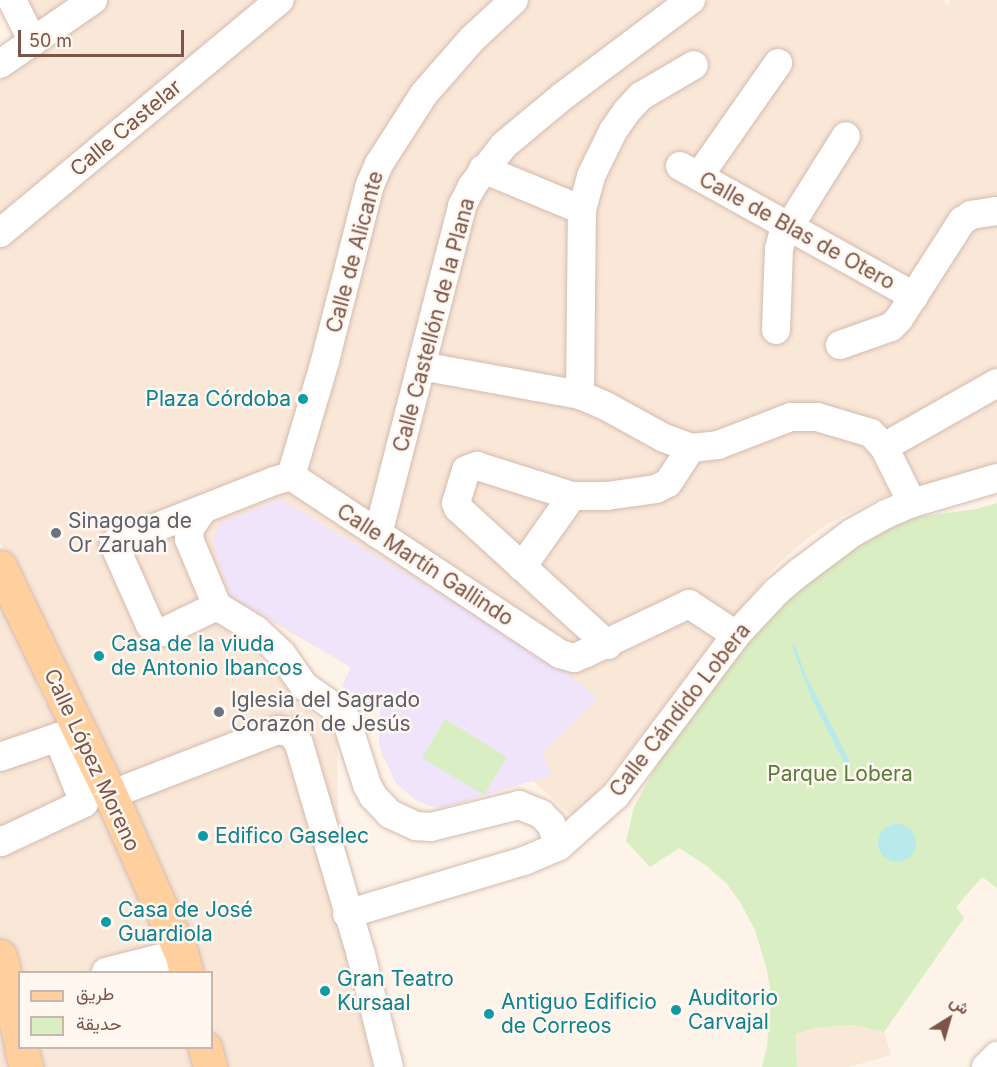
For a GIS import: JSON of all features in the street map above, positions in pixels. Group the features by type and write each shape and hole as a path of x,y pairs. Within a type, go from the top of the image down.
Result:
{"main road":[{"name":"Calle López Moreno","path":"0,567 110,795 184,963"},
{"path":"0,956 14,995 18,1024"},
{"path":"22,1049 26,1067"},
{"path":"206,1049 210,1067"}],"street":[{"path":"12,0 33,42"},
{"path":"0,64 93,0"},
{"name":"Calle Castelar","path":"0,233 280,0"},
{"name":"Calle de Alicante","path":"291,477 326,361 370,185 379,164 424,94 472,39 514,0"},
{"name":"Calle Castellón de la Plana","path":"378,534 462,206 483,169 504,145 563,96 691,0"},
{"name":"Calle de Blas de Otero","path":"778,63 689,171 914,296"},
{"path":"580,395 582,210 591,176 602,152 627,111 641,96 694,65"},
{"path":"776,330 779,249 788,226 846,136"},
{"path":"483,169 582,210"},
{"path":"840,345 891,327 914,296 962,221 971,215 997,211"},
{"path":"421,366 580,395 604,405 664,438 691,448 718,445 791,417 803,416 874,439 912,503"},
{"path":"874,439 997,384"},
{"path":"691,448 668,483 656,489 607,496 572,496 477,466 469,467 456,503 458,508 608,645 689,604 736,635"},
{"path":"217,606 163,632 156,630 150,626 114,544 274,481 291,477"},
{"name":"Calle Martín Gallindo","path":"291,477 560,654 574,658 608,645"},
{"name":"Calle Cándido Lobera","path":"347,914 524,861 559,846 616,795 736,635 777,591 822,555 867,524 912,503 997,478"},
{"path":"522,567 572,496"},
{"path":"202,511 190,528 189,539 217,606 256,630 281,653 304,686 336,708 346,719 367,785 373,796 390,814 416,826 431,827 519,805 542,814 551,824 559,846"},
{"path":"110,795 278,730 292,733 299,744 347,914 362,955 389,1067"},
{"path":"0,757 58,737 84,803 1,842 0,840"},
{"path":"115,971 184,963"},
{"path":"987,1067 997,1056"}],"shaded area":[{"path":"11,0 678,0 486,166 377,521 306,480 163,517 227,632 244,641 337,740 338,809 396,1067 0,1067 0,587 45,705 70,696 0,541 0,81 34,55"},
{"path":"709,0 943,0 947,6 951,0 997,0 997,467 924,489 902,488 827,524 806,540 776,565 591,799 572,816 533,781 448,806 429,806 411,797 381,755 380,707 342,686 351,667 231,598 205,548 203,530 214,512 290,487 370,532 474,209 485,190 522,144"},
{"path":"280,499 555,662 598,699 542,753 552,775 441,808 417,801 395,782 379,744 380,707 342,686 351,667 231,596 213,545 216,531 222,522"},
{"path":"854,1025 884,1032 891,1055 849,1067 797,1067 796,1034 815,1028"}],"green space":[{"name":"Parque Lobera","path":"997,503 997,888 982,877 956,907 964,918 884,1032 854,1025 815,1028 796,1034 797,1067 762,1067 767,1046 771,996 767,970 755,930 740,902 726,883 707,866 679,848 650,867 626,841 634,807 666,748 708,689 778,607 827,564 903,519 976,509"},
{"path":"445,719 507,757 484,795 422,758"}],"water":[{"path":"794,643 805,673 851,764 845,765 812,699 793,650"},
{"path":"897,824 904,825 910,830 915,836 915,850 910,856 904,861 897,862 890,861 884,856 879,850 878,843 879,836 884,830 890,825"}],"place":[{"name":"Plaza Córdoba","path":"303,399"},
{"name":"Sinagoga de Or Zaruah","path":"56,533"},
{"name":"Casa de la viuda de Antonio Ibancos","path":"99,656"},
{"name":"Iglesia del Sagrado Corazón de Jesús","path":"219,712"},
{"name":"Edifico Gaselec","path":"203,836"},
{"name":"Casa de José Guardiola","path":"106,922"},
{"name":"Gran Teatro Kursaal","path":"325,991"},
{"name":"Auditorio Carvajal","path":"676,1010"},
{"name":"Antiguo Edificio de Correos","path":"489,1014"}]}
